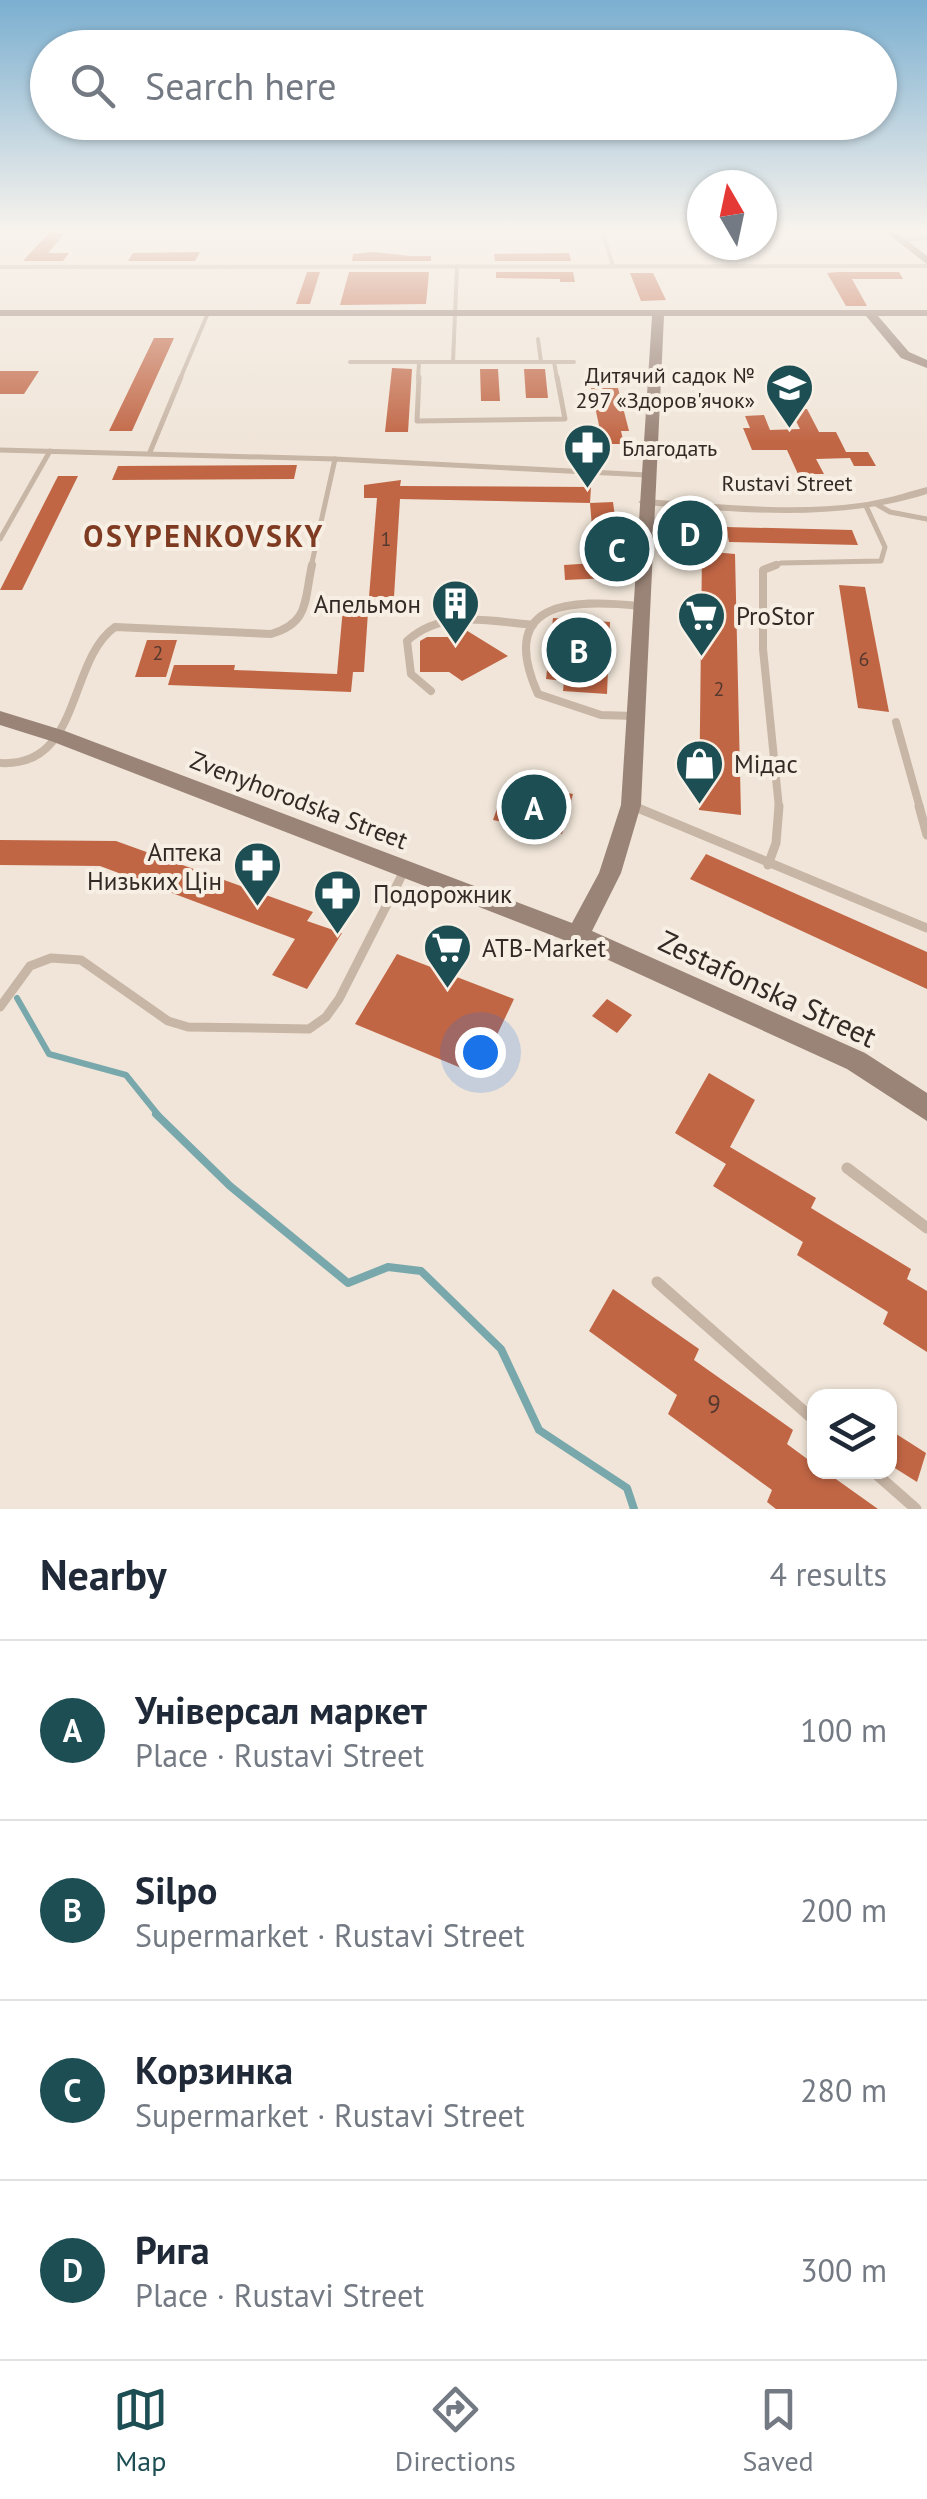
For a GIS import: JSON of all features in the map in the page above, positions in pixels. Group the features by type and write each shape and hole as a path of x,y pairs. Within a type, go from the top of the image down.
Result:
{"street":[{"path":"577,935 606,890 621,850 631,805 644,502 656,390 658,312"},
{"path":"0,313 927,314"},
{"path":"869,313 905,355 927,364"},
{"name":"Rustavi Street","path":"644,502 814,508 871,505 927,490"},
{"name":"Zvenyhorodska Street","path":"0,718 58,736 577,935"},
{"name":"Zestafonska Street","path":"577,935 856,1060 927,1108"}],"lane":[{"path":"453,362 454,301"},
{"path":"150,452 208,313"},
{"path":"538,340 541,362"},
{"path":"350,362 574,362"},
{"path":"418,362 417,421 565,420 554,362"},
{"path":"0,450 336,459 647,475"},
{"path":"0,539 50,451"},
{"path":"0,763 17,767 30,764 58,736 101,637 110,629 131,625 272,634 293,628 300,620 336,459"},
{"path":"871,505 927,519"},
{"path":"768,864 780,840 781,809 762,646 763,570 781,563 882,561 885,547 871,505"},
{"path":"634,716 601,715 538,694 529,678 528,647 534,625 551,608 601,602 639,606"},
{"path":"431,692 411,674 407,642 418,627 456,618 534,625"},
{"path":"896,722 927,835"},
{"path":"631,805 927,928"},
{"path":"0,1007 20,972 35,963 68,958 82,960 168,1021 188,1028 310,1029 326,1017 339,999 404,871"},
{"path":"847,1168 927,1228"},
{"path":"657,1282 807,1414"},
{"path":"882,1479 916,1509"}],"building":[{"path":"341,301 426,301 426,304 340,305"},
{"path":"843,301 864,301 867,306 846,306"},
{"path":"154,338 174,338 132,431 109,431"},
{"path":"392,368 412,369 408,432 385,432"},
{"path":"480,369 498,369 500,401 481,401"},
{"path":"524,369 545,369 548,398 526,398"},
{"path":"0,371 39,371 24,394 0,394"},
{"path":"591,388 618,388 629,431 621,431 624,444 603,444"},
{"path":"790,409 807,409 819,432 836,432 846,452 868,452 876,466 854,466 850,458 816,459 824,474 798,474 787,450 752,450 743,428 750,428 745,416 764,415 770,430 800,429"},
{"path":"297,465 294,479 112,480 118,466"},
{"path":"58,476 78,476 22,590 0,590"},
{"path":"401,480 400,486 591,487 590,503 400,499 394,597 369,597 377,498 364,498 364,485"},
{"path":"613,502 621,562 609,563 610,578 565,580 564,565 595,563 590,503"},
{"path":"726,527 852,530 858,545 729,542"},
{"path":"702,551 735,554 741,815 699,810"},
{"path":"839,585 865,587 889,712 858,708"},
{"path":"344,597 369,597 364,672 353,672 351,692 168,685 174,665 235,665 234,670 337,674"},
{"path":"553,618 610,622 607,694 563,691 564,681 546,679"},
{"name":"Апельмон","path":"461,627 508,656 462,681 449,672 420,672 420,641 427,637 449,637"},
{"path":"147,640 177,640 166,677 135,677"},
{"path":"507,781 573,794 562,834 493,820"},
{"path":"0,840 116,841 313,912 307,921 342,933 307,989 272,975 295,939 100,866 0,865"},
{"path":"706,854 927,952 927,989 690,879"},
{"path":"397,954 514,999 478,1075 355,1024"},
{"path":"607,999 632,1015 617,1033 592,1016"},
{"path":"709,1073 755,1100 730,1147 816,1198 811,1208 911,1269 907,1279 927,1291 927,1352 883,1324 888,1312 797,1255 803,1242 713,1186 726,1164 675,1133"},
{"path":"613,1289 699,1349 694,1360 793,1430 787,1444 807,1459 807,1479 836,1479 878,1509 776,1509 767,1502 772,1490 668,1414 677,1395 589,1331"},
{"path":"897,1434 926,1453 917,1482 897,1469"}],"waterway":[{"path":"17,998 49,1054 126,1075 159,1116"},
{"path":"156,1114 230,1186 348,1283 388,1267 421,1271 501,1349 539,1430 627,1488 634,1509"}],"place":[{"name":"Дитячий садок № 297 «Здоров'ячок»","path":"790,430"},
{"name":"Благодать","path":"587,490"},
{"name":"Рига","path":"690,533"},
{"name":"Корзинка","path":"617,549"},
{"name":"Апельмон","path":"456,646"},
{"name":"Silpo","path":"579,650"},
{"name":"ProStor","path":"701,658"},
{"name":"Мідас","path":"699,806"},
{"name":"Універсал маркет","path":"534,807"},
{"name":"Аптека Низьких Цін","path":"257,908"},
{"name":"Подорожник","path":"338,936"},
{"name":"ATB-Market","path":"447,990"}],"district":[{"name":"OSYPENKOVSKY","path":"204,535"}]}
